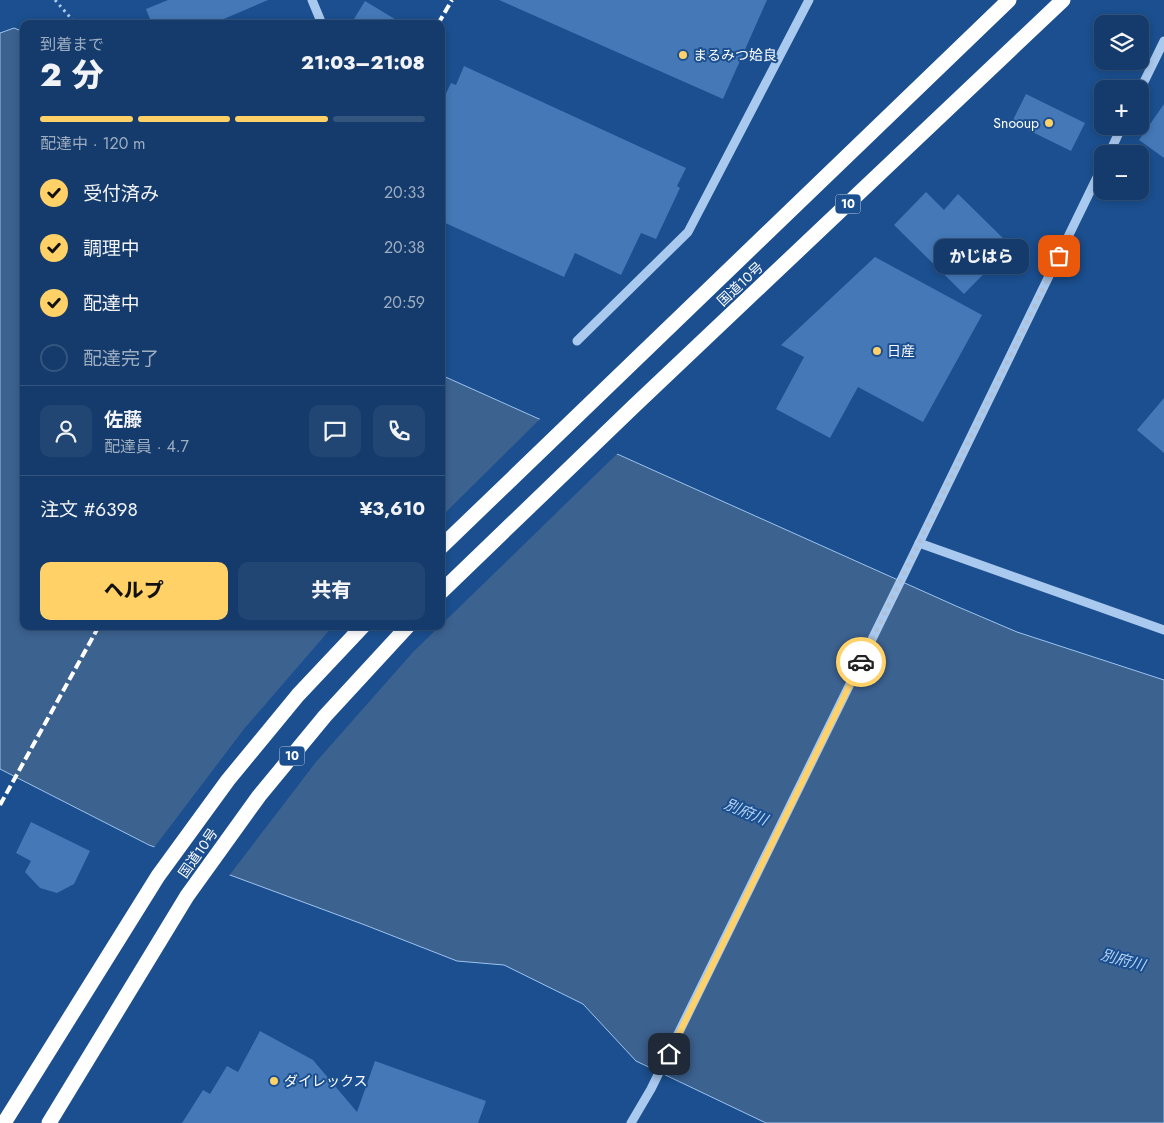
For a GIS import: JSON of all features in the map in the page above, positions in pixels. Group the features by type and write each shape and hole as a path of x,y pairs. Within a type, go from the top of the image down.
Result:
{"highway":[{"name":"国道10号","path":"445,543 1009,0"},
{"name":"国道10号","path":"445,588 633,407 1063,0"},
{"name":"国道10号","path":"4,1123 158,876 228,780 298,695 359,630"},
{"name":"国道10号","path":"49,1123 187,896 259,796 324,716 404,630"}],"street":[{"path":"312,0 320,20"},
{"path":"577,341 688,232 809,0"},
{"path":"1145,80 1164,41"},
{"path":"631,1123 651,1090 1094,183"},
{"path":"919,543 1164,630"}],"path":[{"path":"55,0 72,20"}],"water":[{"name":"別府川","path":"14,28 20,30 20,630 445,630 445,377 1017,632 1164,680 1164,1123 766,1123 636,1061 583,1004 504,965 457,961 149,845 0,769 0,33"}],"pier":[{"path":"542,417 619,452 445,621 445,513"},
{"path":"330,630 436,630 414,651 316,762 228,877 153,849 244,729"}],"building":[{"path":"168,0 268,0 221,20 150,20 146,9"},
{"name":"まるみつ姶良","path":"499,0 767,0 723,99"},
{"path":"365,1 396,20 353,20"},
{"path":"464,66 686,168 677,186 680,188 656,239 641,233 621,275 575,253 564,277 445,223 445,96 451,83 456,85"},
{"name":"Snooup","path":"1026,94 1085,123 1071,151 1012,122"},
{"path":"1164,104 1164,158 1149,147 1149,145 1139,140 1142,135 1149,135 1149,126"},
{"path":"926,192 944,210 958,194 1011,246 964,294 894,225"},
{"name":"日産","path":"875,257 982,315 923,422 858,387 830,438 776,409 804,357 781,345"},
{"path":"1164,398 1164,453 1137,430"},
{"path":"31,822 90,851 74,884 57,893 40,888 25,872 31,861 16,853"},
{"name":"ダイレックス","path":"260,1031 313,1060 357,1112 375,1061 486,1101 478,1123 182,1123 203,1090 210,1094 227,1066 238,1072"}],"railway":[{"path":"440,20 452,0"},
{"path":"0,805 97,630"}],"way so far":[{"path":"861,662 1059,256"}],"place":[{"name":"まるみつ姶良","path":"683,55"},
{"name":"Snooup","path":"1049,123"},
{"name":"かじはら","path":"1059,256"},
{"name":"日産","path":"877,351"},
{"name":"ダイレックス","path":"274,1081"}],"route":[{"path":"669,1054 861,662"}]}
